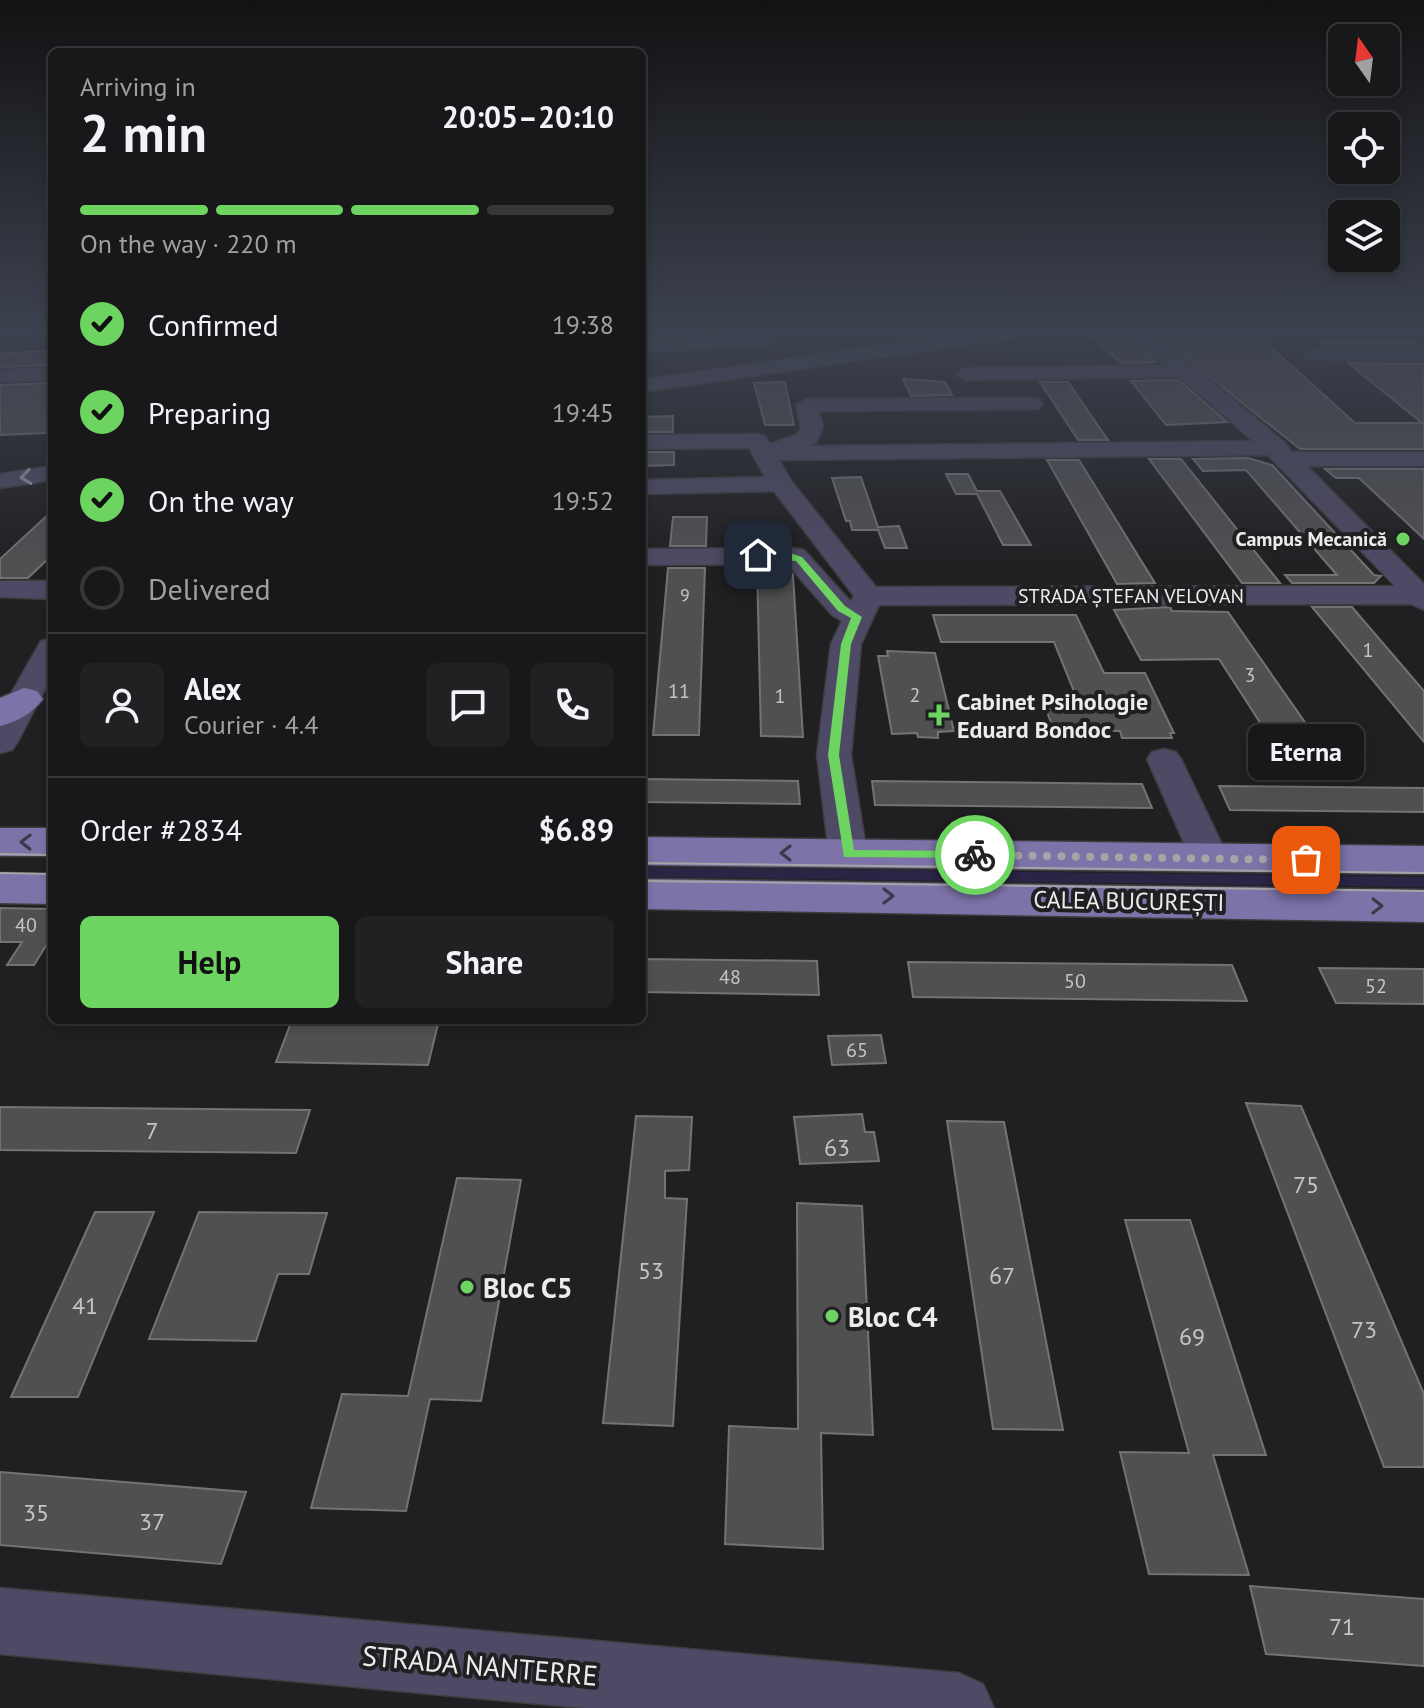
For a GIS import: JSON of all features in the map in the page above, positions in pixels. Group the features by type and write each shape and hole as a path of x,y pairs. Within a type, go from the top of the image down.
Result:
{"main road":[{"path":"0,842 48,842"},
{"name":"CALEA BUCUREȘTI","path":"646,851 1424,860"},
{"path":"0,888 48,889"},
{"name":"CALEA BUCUREȘTI","path":"646,894 1424,906"}],"street":[{"path":"765,453 808,438 812,427 808,411"},
{"path":"1036,411 1064,450"},
{"path":"1233,411 1283,454 1421,598"},
{"path":"646,442 757,441 781,484 862,607"},
{"path":"765,453 1064,450 1424,459"},
{"path":"0,481 48,474"},
{"path":"646,487 781,484"},
{"path":"646,557 794,556 842,609 862,607"},
{"path":"0,589 48,590"},
{"name":"STRADA ȘTEFAN VELOVAN","path":"862,607 1421,598"},
{"path":"848,854 834,755 846,644 862,607"},
{"path":"0,743 8,705 48,652"},
{"path":"1164,759 1210,859"},
{"name":"STRADA NANTERRE","path":"0,1621 959,1708"}],"shaded area":[{"path":"646,867 1424,877 1424,887 646,877"}],"building":[{"path":"0,411 48,411 46,433 0,435"},
{"path":"761,411 791,411 794,425 765,425"},
{"path":"1059,411 1088,411 1108,440 1078,440"},
{"path":"1155,411 1214,411 1227,422 1166,425"},
{"path":"1252,411 1341,411 1355,423 1422,423 1407,411 1424,411 1424,449 1300,449"},
{"path":"673,416 673,432 646,432 646,417"},
{"path":"646,452 674,452 674,465 646,466"},
{"path":"1248,458 1272,465 1374,575 1381,576 1374,583 1292,583 1285,575 1337,575 1246,470 1203,471 1193,459"},
{"path":"1149,459 1181,459 1280,583 1242,583"},
{"path":"1047,460 1079,460 1155,583 1117,584"},
{"path":"1325,469 1424,469 1424,539 1359,478 1336,478"},
{"path":"946,474 968,474 977,491 1000,491 1031,545 1003,545 977,494 956,494"},
{"path":"861,477 878,527 899,526 907,548 885,548 878,530 852,530 850,521 846,521 832,478"},
{"path":"48,515 48,559 28,578 0,578 0,559"},
{"path":"673,517 707,517 706,546 670,546"},
{"path":"757,567 786,567 793,575 803,737 761,736"},
{"path":"668,568 705,568 699,735 653,735"},
{"path":"1170,607 1172,611 1228,612 1316,738 1270,738 1219,659 1141,660 1114,610"},
{"path":"1312,607 1352,607 1424,691 1424,742"},
{"path":"933,615 1076,615 1104,673 1145,673 1174,733 1170,733 1172,738 1122,738 1120,731 1054,731 1046,709 1081,709 1054,642 941,642"},
{"path":"887,651 935,653 954,731 938,732 938,738 918,737 917,733 892,734 878,656 888,656"},
{"path":"646,779 798,781 800,804 646,802"},
{"path":"872,781 1142,784 1152,808 875,805"},
{"path":"1219,786 1424,788 1424,812 1230,810"},
{"path":"0,908 48,909 48,942 34,965 7,965 22,942 0,942"},
{"path":"646,959 817,961 819,995 646,992"},
{"path":"908,962 1232,965 1247,1001 913,997"},
{"path":"1319,968 1424,969 1424,1004 1336,1003"},
{"path":"290,1024 438,1024 428,1065 276,1062"},
{"path":"881,1035 886,1063 832,1065 828,1036"},
{"path":"1246,1103 1301,1106 1424,1394 1424,1467 1384,1467"},
{"path":"0,1107 310,1110 296,1153 0,1150"},
{"path":"862,1114 865,1132 874,1132 879,1161 800,1164 794,1117"},
{"path":"636,1116 692,1117 689,1170 665,1171 665,1198 687,1199 673,1426 603,1423"},
{"path":"947,1121 1004,1122 1063,1430 993,1429"},
{"name":"Bloc C5","path":"457,1178 521,1180 481,1401 430,1399 406,1511 311,1508 342,1394 408,1396"},
{"name":"Bloc C4","path":"797,1203 862,1206 873,1435 821,1433 823,1549 725,1544 729,1426 798,1429"},
{"path":"95,1212 154,1212 78,1397 11,1397"},
{"path":"199,1212 327,1213 309,1274 278,1274 256,1341 149,1339"},
{"path":"1125,1220 1190,1220 1266,1455 1213,1455 1249,1575 1149,1574 1120,1452 1189,1453"},
{"path":"0,1472 246,1492 221,1564 0,1545"},
{"path":"1250,1586 1424,1599 1424,1666 1266,1654"}],"tram line":[{"path":"0,854 48,855"},
{"path":"646,863 1424,873"},
{"path":"0,873 48,874"},
{"path":"646,881 1424,891"}],"way so far":[{"path":"975,855 1306,860"}],"place":[{"name":"Campus Mecanică","path":"1403,539"},
{"name":"Cabinet Psihologie Eduard Bondoc","path":"939,715"},
{"name":"Eterna","path":"1306,860"},
{"name":"Bloc C5","path":"467,1287"},
{"name":"Bloc C4","path":"832,1316"}],"route":[{"path":"758,555 787,555 799,559 842,609 857,617 846,644 834,755 848,854 975,855"}]}
